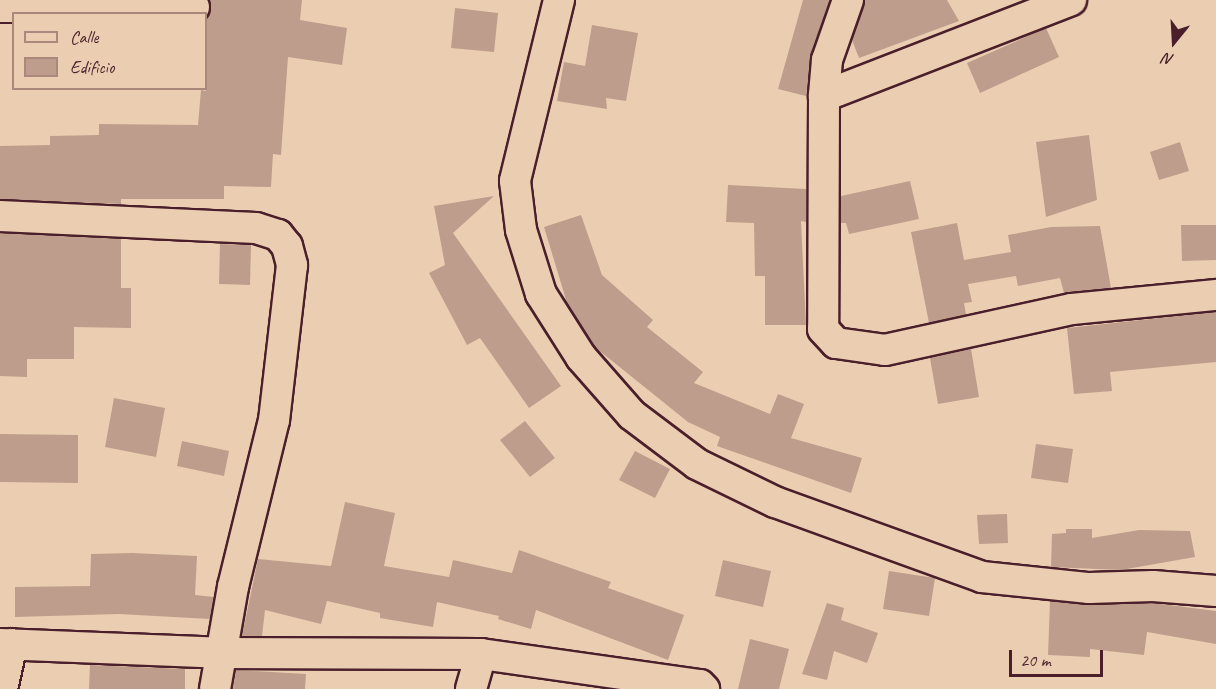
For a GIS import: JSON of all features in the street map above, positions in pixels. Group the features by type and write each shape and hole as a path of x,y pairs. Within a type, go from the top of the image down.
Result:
{"street":[{"path":"559,0 515,181 521,230 541,294 581,357 632,415 697,464 775,502 982,577 1089,588 1153,586 1216,591"},
{"path":"848,0 827,60 824,96 824,329 836,343 885,350 1072,309 1216,295"},
{"path":"824,96 1071,0"},
{"path":"0,7 194,7"},
{"path":"0,216 256,228 278,236 287,246 292,265 274,420 220,653 215,689"},
{"path":"2,689 6,644 220,653 481,654 700,685 704,689"},
{"path":"471,689 481,654"}],"building":[{"path":"209,0 302,0 300,20 347,28 342,65 288,57 281,155 273,154 271,187 224,186 224,199 121,199 121,204 0,199 0,146 50,145 50,136 99,135 99,124 198,125 201,90 207,90 207,17 211,8"},
{"path":"803,0 830,0 811,55 806,96 778,89"},
{"path":"865,0 947,0 959,21 859,58 852,40"},
{"path":"455,8 498,13 494,52 451,48"},
{"path":"592,25 638,33 626,101 606,98 607,109 557,101 564,62 585,66"},
{"path":"1046,28 1059,57 980,93 967,63"},
{"path":"1089,135 1097,200 1046,217 1036,142"},
{"path":"1180,142 1189,171 1159,180 1150,152"},
{"path":"910,181 919,219 849,234 846,223 841,223 841,196"},
{"path":"728,185 806,189 806,222 801,221 806,325 765,325 765,276 755,276 754,223 726,222"},
{"path":"494,196 453,233 561,386 529,408 480,338 467,345 429,273 445,265 434,206"},
{"path":"581,215 602,275 653,320 647,327 703,372 694,383 770,414 778,394 804,404 791,438 862,458 851,493 717,446 720,437 688,422 596,348 567,303 544,227"},
{"path":"957,223 964,260 1011,252 1008,235 1051,227 1100,226 1111,288 1064,293 1060,278 1018,286 1016,276 968,284 972,302 964,303 966,315 929,323 911,232"},
{"path":"1181,225 1216,225 1216,260 1182,261"},
{"path":"0,233 121,239 121,288 131,288 131,328 74,327 74,359 27,359 27,377 0,376"},
{"path":"220,244 251,245 250,285 219,284"},
{"path":"1216,312 1216,362 1110,372 1112,391 1074,394 1067,328"},
{"path":"971,349 979,397 938,404 930,358"},
{"path":"114,398 165,408 156,457 105,447"},
{"path":"525,421 555,458 530,477 500,440"},
{"path":"0,434 78,435 78,483 0,482"},
{"path":"182,441 229,451 224,476 177,466"},
{"path":"1036,444 1073,449 1068,483 1031,478"},
{"path":"635,451 670,469 655,498 619,480"},
{"path":"345,502 395,513 384,566 449,577 453,560 512,573 519,550 611,582 608,588 684,615 668,660 536,610 531,629 498,619 499,616 437,602 433,627 380,618 380,613 327,601 321,624 265,610 262,636 242,636 258,559 331,566"},
{"path":"1007,514 1008,543 979,544 977,515"},
{"path":"1066,529 1092,529 1092,538 1139,530 1190,531 1195,557 1121,570 1051,567 1052,534 1066,533"},
{"path":"91,554 197,556 195,595 214,597 210,619 119,614 15,617 15,587 90,586"},
{"path":"723,560 771,571 763,607 715,596"},
{"path":"889,571 935,578 929,616 883,609"},
{"path":"1050,601 1089,605 1153,603 1216,611 1216,644 1147,632 1144,655 1090,649 1090,657 1048,655"},
{"path":"827,603 844,608 841,620 878,633 867,663 834,651 827,680 802,674"},
{"path":"750,639 789,649 779,689 738,689"},
{"path":"90,665 185,669 185,689 89,689"},
{"path":"236,670 306,674 305,689 233,689"}]}
